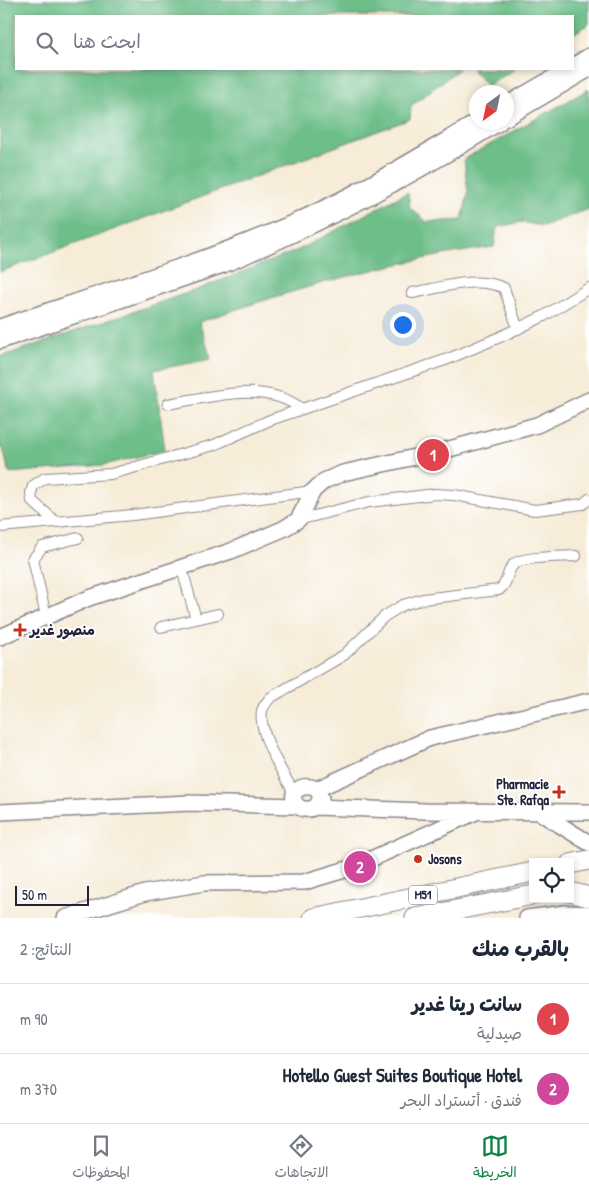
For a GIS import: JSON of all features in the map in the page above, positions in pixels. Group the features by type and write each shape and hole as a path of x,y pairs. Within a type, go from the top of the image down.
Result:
{"highway":[{"path":"574,863 589,860"},
{"name":"M51","path":"313,918 529,873"},
{"path":"574,886 589,883"},
{"path":"574,893 589,897"},
{"name":"M51","path":"415,918 529,896"}],"street":[{"path":"574,65 589,56"},
{"path":"514,113 589,69"},
{"path":"514,100 566,70"},
{"path":"0,327 188,263 290,224 414,160 469,127"},
{"path":"0,341 251,254 358,204 486,130"},
{"path":"412,293 464,284 492,282 504,288 518,329"},
{"path":"55,521 32,501 31,493 33,486 45,478 111,474 214,445 302,408 448,359 544,316 589,288"},
{"path":"168,404 227,394 266,393 292,401 302,408"},
{"path":"298,520 313,491 324,481 343,473 442,451 537,425 589,400"},
{"path":"0,527 133,514 313,491"},
{"path":"0,637 89,598 182,569 255,542 298,520 369,502 412,496 454,495 535,510 583,504 589,499"},
{"path":"46,616 33,559 42,547 78,538"},
{"path":"576,556 520,560 512,567 506,582 498,590 423,599 403,605 385,616 344,655 270,698 262,709 262,723 271,749 295,800 306,810 316,807 476,812 589,812"},
{"path":"182,569 196,619"},
{"path":"161,626 218,614"},
{"path":"295,800 304,786 317,789 430,738 589,700"},
{"path":"316,807 321,798 317,789"},
{"path":"0,812 295,800"},
{"path":"538,811 583,838"},
{"path":"65,918 145,893 204,883 304,882 351,868 476,812"},
{"path":"527,918 558,914 589,914"}],"green space":[{"path":"0,0 589,0 589,24 574,33 574,15 15,15 15,70 458,70 411,106 410,119 0,272"},
{"path":"473,70 513,70 486,85"},
{"path":"589,89 589,209 543,226 521,222 497,227 494,247 420,260 345,277 271,298 199,322 211,359 154,370 165,450 104,465 9,473 3,448 0,448 0,357 196,290 298,250 408,192 410,208 427,222 462,220 468,193 464,159"}],"place":[{"name":"سانت ريتا غدير","path":"433,455"},
{"name":"منصور غدير","path":"20,630"},
{"name":"Pharmacie Ste. Rafqa","path":"559,792"},
{"name":"Josons","path":"418,859"},
{"name":"Hotello Guest Suites Boutique Hotel","path":"360,867"}]}
